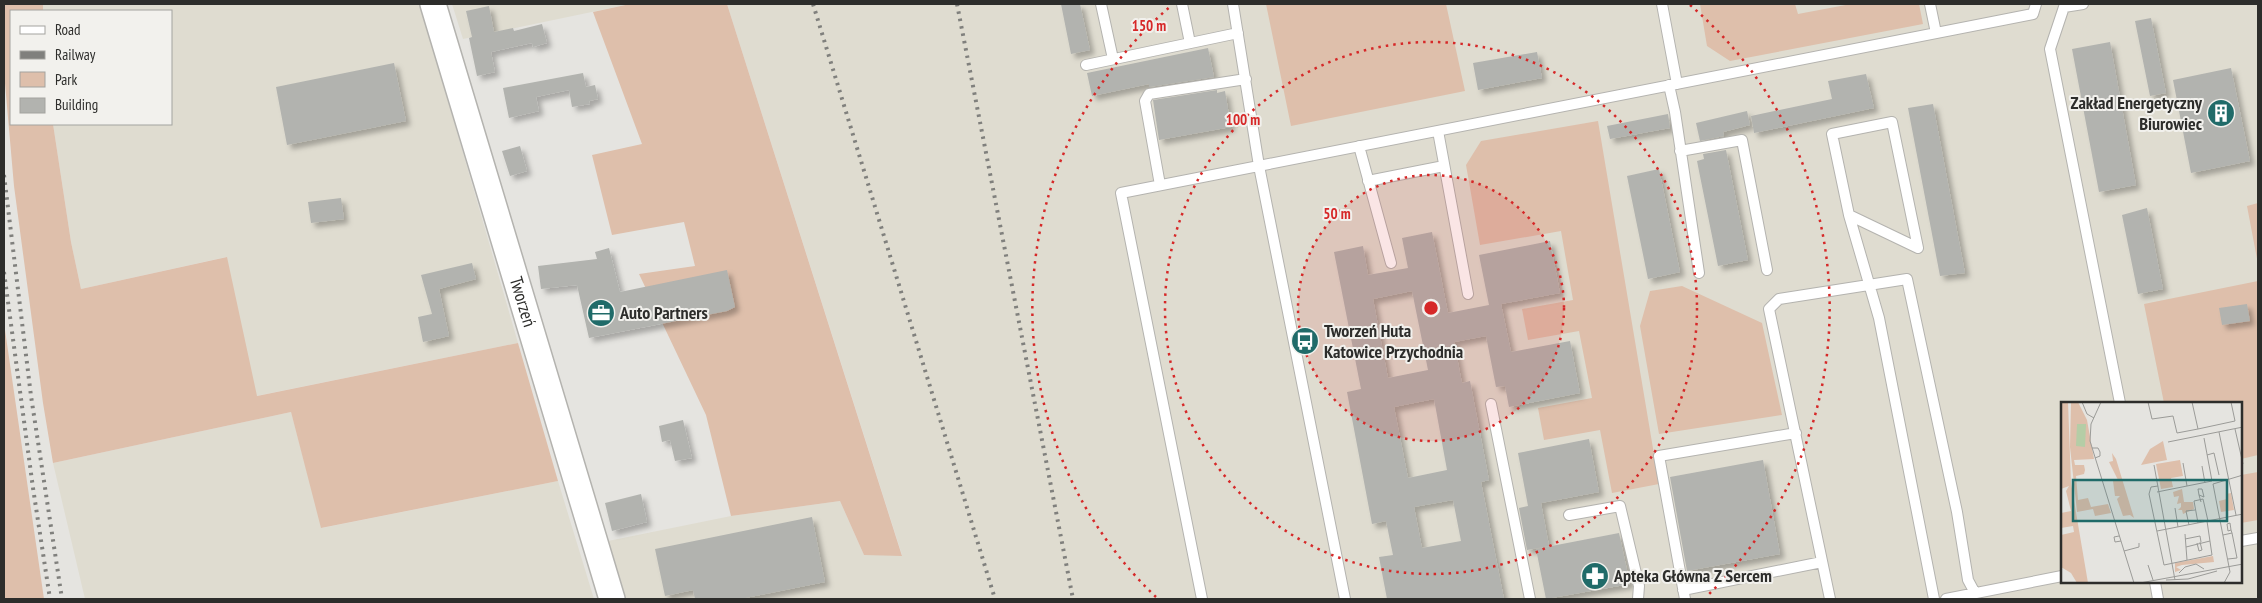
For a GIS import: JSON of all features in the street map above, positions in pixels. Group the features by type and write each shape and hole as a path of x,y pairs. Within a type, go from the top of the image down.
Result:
{"street":[{"name":"Tworzeń","path":"433,4 612,599"}],"lane":[{"path":"1101,4 1113,59"},
{"path":"1182,4 1190,43"},
{"path":"1233,4 1259,166 1345,599"},
{"path":"1662,4 1680,151 1699,273"},
{"path":"1930,4 1936,33"},
{"path":"1202,599 1121,193 2033,14 2036,4"},
{"path":"2083,4 2064,7 2050,49 2120,402"},
{"path":"1086,65 1238,32"},
{"path":"1160,185 1145,101 1150,94 1246,79"},
{"path":"1848,215 1918,248 1892,122 1832,134 1848,215 1881,327 1934,599"},
{"path":"1438,131 1468,294"},
{"path":"1680,151 1742,140 1767,270"},
{"path":"1359,146 1391,263"},
{"path":"1368,181 1444,166"},
{"path":"1830,599 1769,309 1778,298 1868,283 1907,279 1958,512 1968,580 1975,593"},
{"path":"1491,404 1530,599"},
{"path":"1796,433 1659,456 1684,595 1822,562"},
{"path":"1569,515 1620,506 1639,586 1638,599"},
{"path":"2242,541 2258,538"},
{"path":"1946,599 2061,576"},
{"path":"2155,583 2158,599"}],"shaded area":[{"path":"43,4 420,4 518,343 256,396 226,257 81,289 71,242 53,125 172,125 172,10 43,10"},
{"path":"452,4 630,4 463,39"},
{"path":"727,4 2258,4 2258,599 626,599 608,541 731,516 840,501 864,555 902,555"},
{"path":"291,412 322,528 558,481 594,599 85,599 53,463"}],"green space":[{"path":"4,4 43,4 43,10 10,10 10,125 53,125 71,242 81,289 227,257 257,396 518,343 558,481 321,528 291,412 53,463 43,403 14,186 4,72"},
{"path":"630,4 727,4 902,556 864,555 840,501 731,516 706,415 639,274 695,266 684,222 612,235 592,155 642,144 593,12"},
{"path":"1266,4 1446,4 1465,91 1291,126"},
{"path":"1700,4 1795,4 1798,14 1851,4 1919,4 1923,24 1730,61 1707,46"},
{"path":"1598,121 1659,484 1612,493 1600,430 1544,440 1538,408 1592,398 1579,331 1528,340 1522,309 1573,300 1561,231 1480,245 1466,165 1481,141"},
{"path":"2258,203 2258,264 2247,206"},
{"path":"2258,281 2258,455 2242,459 2242,402 2164,402 2144,304"},
{"path":"1682,286 1762,323 1782,415 1659,434 1640,326 1650,291"},
{"path":"4,323 44,599 4,599"},
{"path":"2258,472 2258,520 2242,523 2242,475"}],"building":[{"path":"1061,4 1080,4 1090,50 1071,54"},
{"path":"489,6 494,32 513,28 514,31 542,24 547,43 533,47 532,43 491,52 495,72 477,76 469,38 472,37 466,11"},
{"path":"2151,18 2166,93 2150,96 2135,21"},
{"path":"2110,42 2136,185 2099,192 2072,49"},
{"path":"1208,48 1214,77 1149,87 1149,84 1092,96 1087,73"},
{"path":"1537,52 1542,78 1478,90 1473,63"},
{"path":"394,63 406,121 287,145 276,87"},
{"name":"Zakład Energetyczny Biurowiec","path":"2231,68 2250,161 2191,173 2173,80"},
{"path":"583,73 586,87 595,85 598,99 589,101 590,104 572,107 569,90 536,97 539,111 509,118 503,88"},
{"path":"1866,74 1874,108 1754,133 1751,116 1832,99 1828,81"},
{"path":"1217,90 1217,93 1225,91 1231,127 1159,140 1153,100"},
{"path":"1933,104 1965,273 1940,276 1908,108"},
{"path":"1747,111 1750,125 1723,132 1724,136 1700,141 1696,123"},
{"path":"1668,114 1670,128 1610,139 1607,126"},
{"path":"520,146 527,171 510,176 502,151"},
{"path":"1726,150 1748,260 1718,266 1697,161 1704,159 1703,154"},
{"path":"1659,169 1680,272 1648,279 1627,176"},
{"path":"341,198 344,219 311,223 308,202"},
{"path":"2147,208 2163,289 2138,294 2122,215"},
{"path":"1432,232 1448,313 1489,305 1479,255 1550,241 1560,293 1501,304 1511,352 1570,341 1580,393 1509,407 1505,386 1496,387 1486,336 1454,342 1462,383 1470,381 1489,480 1481,482 1504,599 1387,599 1379,557 1393,555 1386,521 1372,524 1347,392 1361,389 1334,252 1363,246 1368,275 1408,268 1402,238","holes":["1412,291 1428,370 1388,378 1373,299","1434,399 1447,470 1408,478 1394,407","1453,500 1461,541 1422,548 1414,507"]},
{"path":"609,248 620,292 727,270 735,307 727,311 589,338 577,285 541,289 538,266 597,259 595,252"},
{"path":"472,263 476,279 439,289 449,336 423,342 418,317 432,314 421,275"},
{"path":"2247,304 2250,321 2222,325 2219,308"},
{"path":"683,420 692,458 675,461 670,440 662,442 659,426"},
{"path":"1589,439 1599,492 1541,503 1549,546 1527,550 1519,508 1528,506 1518,453"},
{"path":"1763,460 1780,554 1687,571 1670,477"},
{"path":"641,494 647,522 612,531 605,503"},
{"path":"812,517 825,582 740,599 695,599 693,590 665,596 655,549"},
{"path":"1619,533 1630,584 1546,599 1536,549"}],"railway":[{"path":"813,4 995,599"},
{"path":"957,4 1073,599"},
{"path":"4,175 31,396 62,599"},
{"path":"4,272 50,599"}],"place":[{"name":"Zakład Energetyczny Biurowiec","path":"2221,113"},
{"name":"Auto Partners","path":"601,313"},
{"name":"Tworzeń Huta Katowice Przychodnia","path":"1305,341"},
{"name":"Apteka Główna Z Sercem","path":"1595,576"}]}
